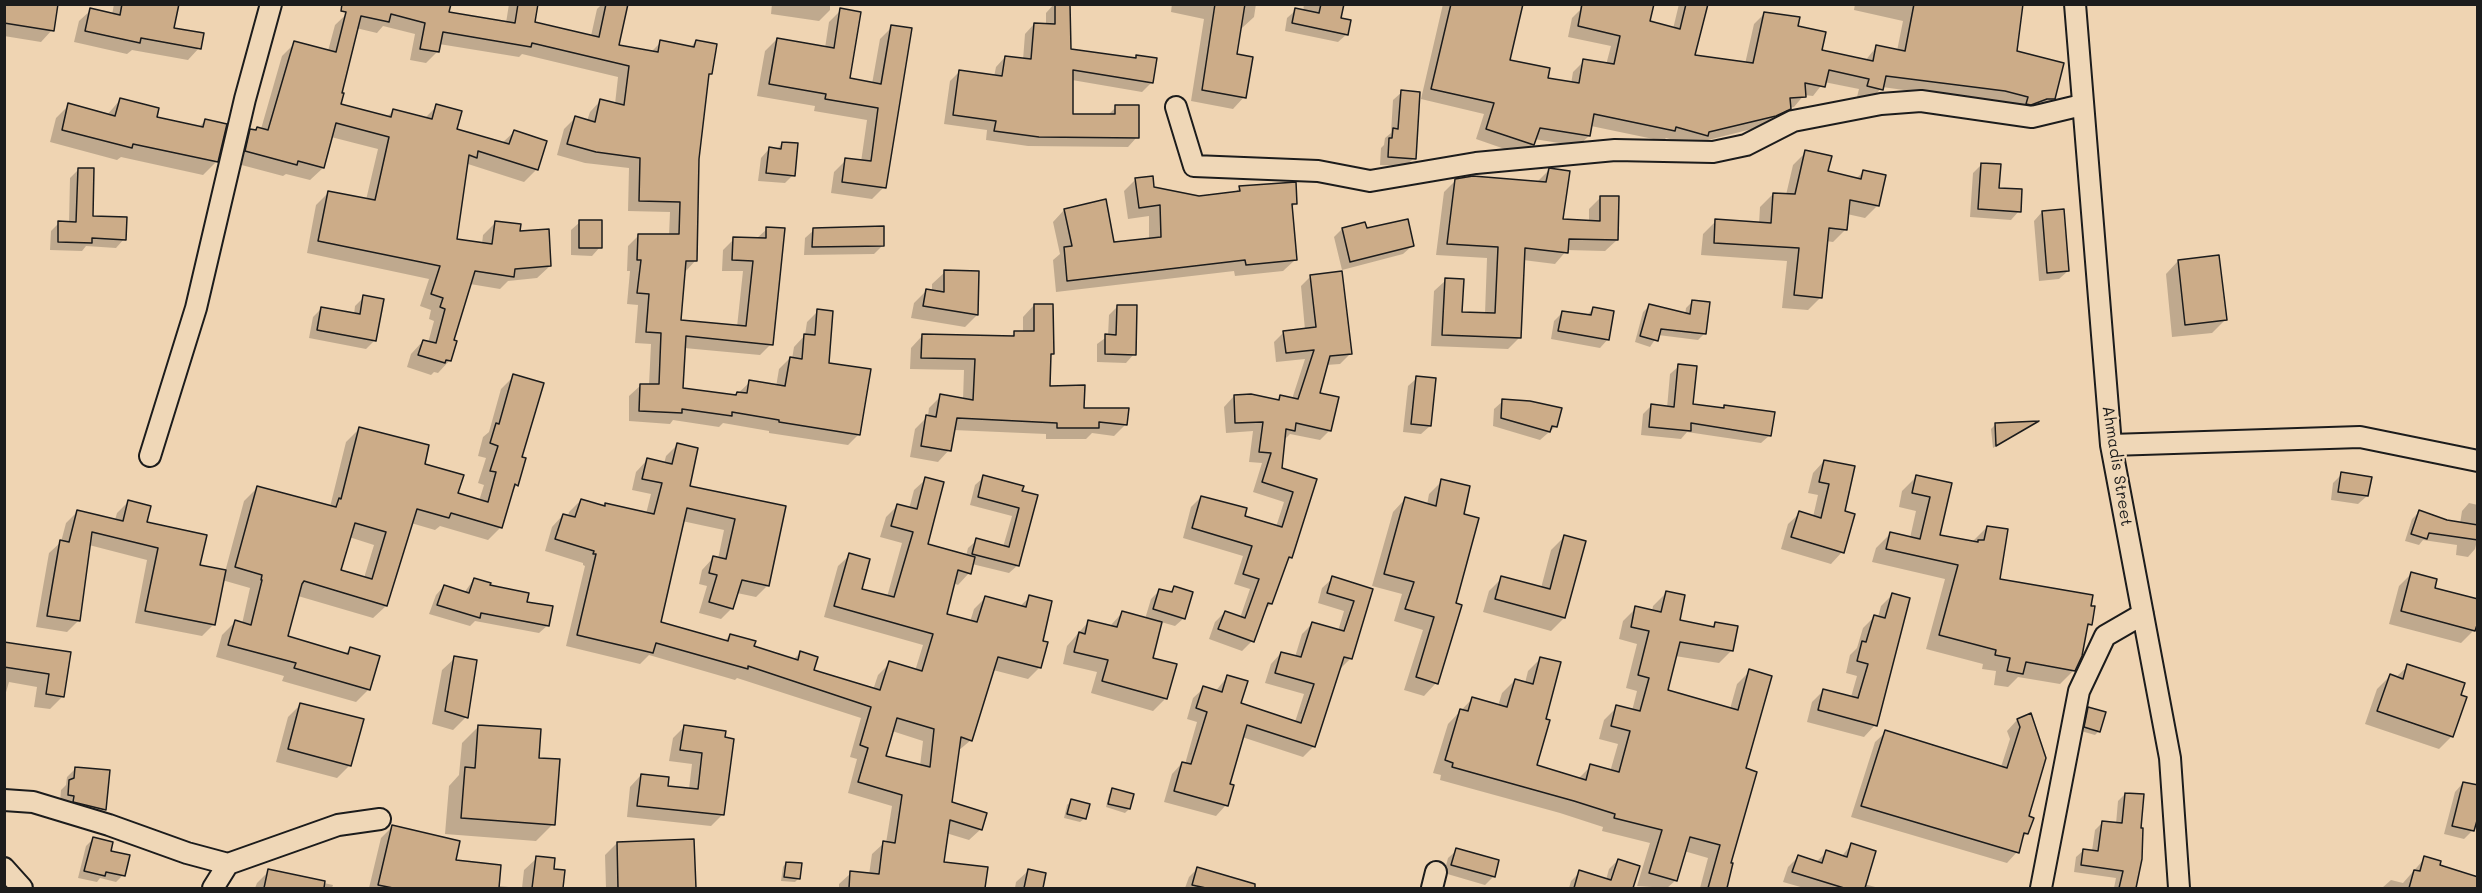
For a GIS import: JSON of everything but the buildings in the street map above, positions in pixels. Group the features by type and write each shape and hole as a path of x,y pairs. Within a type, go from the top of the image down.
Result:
{"street":[{"path":"150,456 196,308 245,99 271,4"},
{"name":"Ahmadis Street","path":"2074,4 2110,445 2170,758 2179,888"},
{"path":"1176,107 1194,166 1318,171 1370,181 1476,163 1615,150 1713,152 1746,144 1793,121 1881,104 1922,101 2032,117 2082,105"},
{"path":"2110,445 2360,437 2478,461"},
{"path":"2041,888 2079,691 2105,636 2143,614"},
{"path":"4,800 33,802 109,825 187,854 228,864 338,825 380,819"},
{"path":"213,888 228,864"},
{"path":"4,868 22,888"}]}
